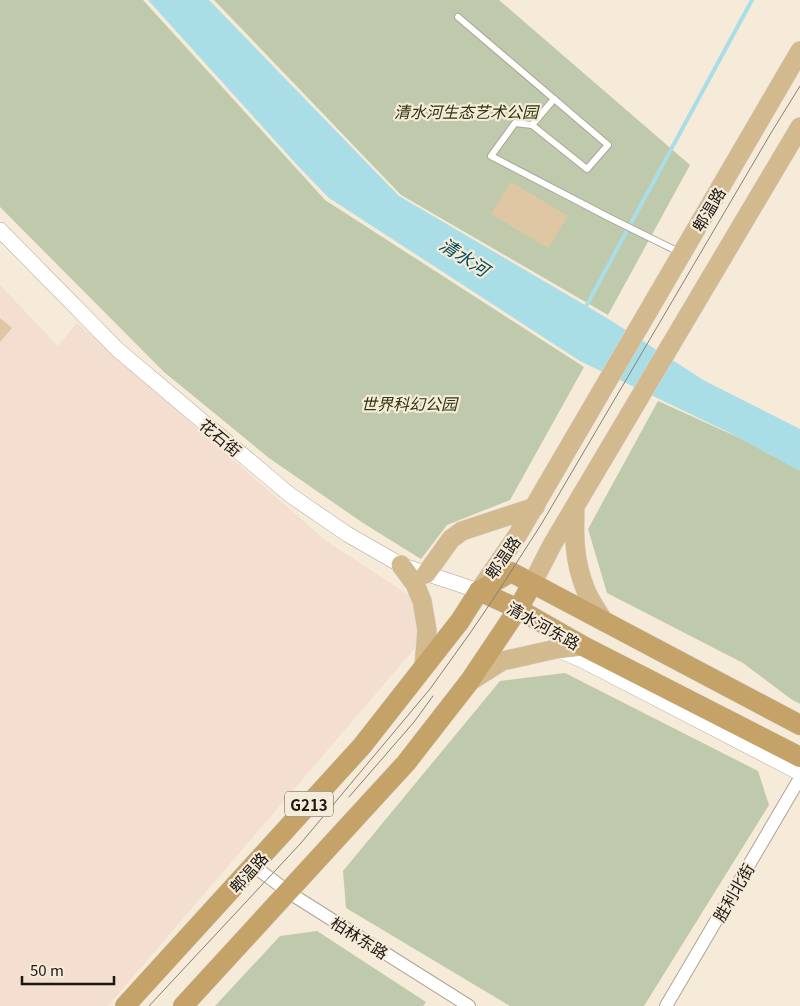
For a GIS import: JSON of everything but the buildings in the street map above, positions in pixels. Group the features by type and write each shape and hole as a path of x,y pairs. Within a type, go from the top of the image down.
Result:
{"highway":[{"name":"清水河东路","path":"479,591 511,572 800,725"},
{"path":"518,609 532,584"},
{"name":"清水河东路","path":"479,591 518,609 583,646 800,757"},
{"name":"郫温路","path":"125,1006 362,746 460,621 479,591"},
{"name":"G213","path":"183,1006 406,764 469,682 518,609"}],"main road":[{"name":"郫温路","path":"479,591 535,507 800,52"},
{"path":"532,584 552,545 800,127"},
{"path":"575,506 574,540 576,561 585,590 604,622"},
{"path":"426,574 451,539 462,531 535,507"},
{"path":"401,565 415,584 422,601 427,630 424,666"},
{"path":"469,682 502,661 556,649 583,646"}],"street":[{"name":"花石街","path":"0,230 118,350 290,495 347,534 401,565 479,591"},
{"path":"556,649 582,660 800,773"},
{"name":"胜利北街","path":"666,1006 800,778"},
{"name":"柏林东路","path":"253,866 288,892 469,1006"}],"lane":[{"path":"458,17 608,145 587,169 532,125 515,123 491,156 682,253"},
{"path":"532,125 554,99"}],"shaded area":[{"path":"0,285 58,346 77,323 325,540 410,596 420,642 108,1006 0,1006"}],"green space":[{"name":"世界科幻公园","path":"0,0 143,0 325,200 584,367 510,500 447,525 421,559 363,523 269,458 164,372 0,207"},
{"name":"清水河生态艺术公园","path":"214,0 499,0 690,165 608,315 401,195"},
{"path":"658,401 744,440 800,470 800,704 743,663 607,593 588,529"},
{"path":"565,673 758,771 769,805 644,1006 510,1006 346,908 343,871 500,681"},
{"path":"317,931 426,1002 423,1006 215,1006 280,936"}],"water":[{"name":"清水河","path":"148,0 209,0 399,196 607,318 705,381 800,429 800,471 728,432 580,361 329,198"}],"waterway":[{"path":"584,310 752,0"}],"tram line":[{"path":"149,1006 301,843 430,689 468,636 542,523 800,86"},
{"path":"349,797 414,722 433,696"}]}
